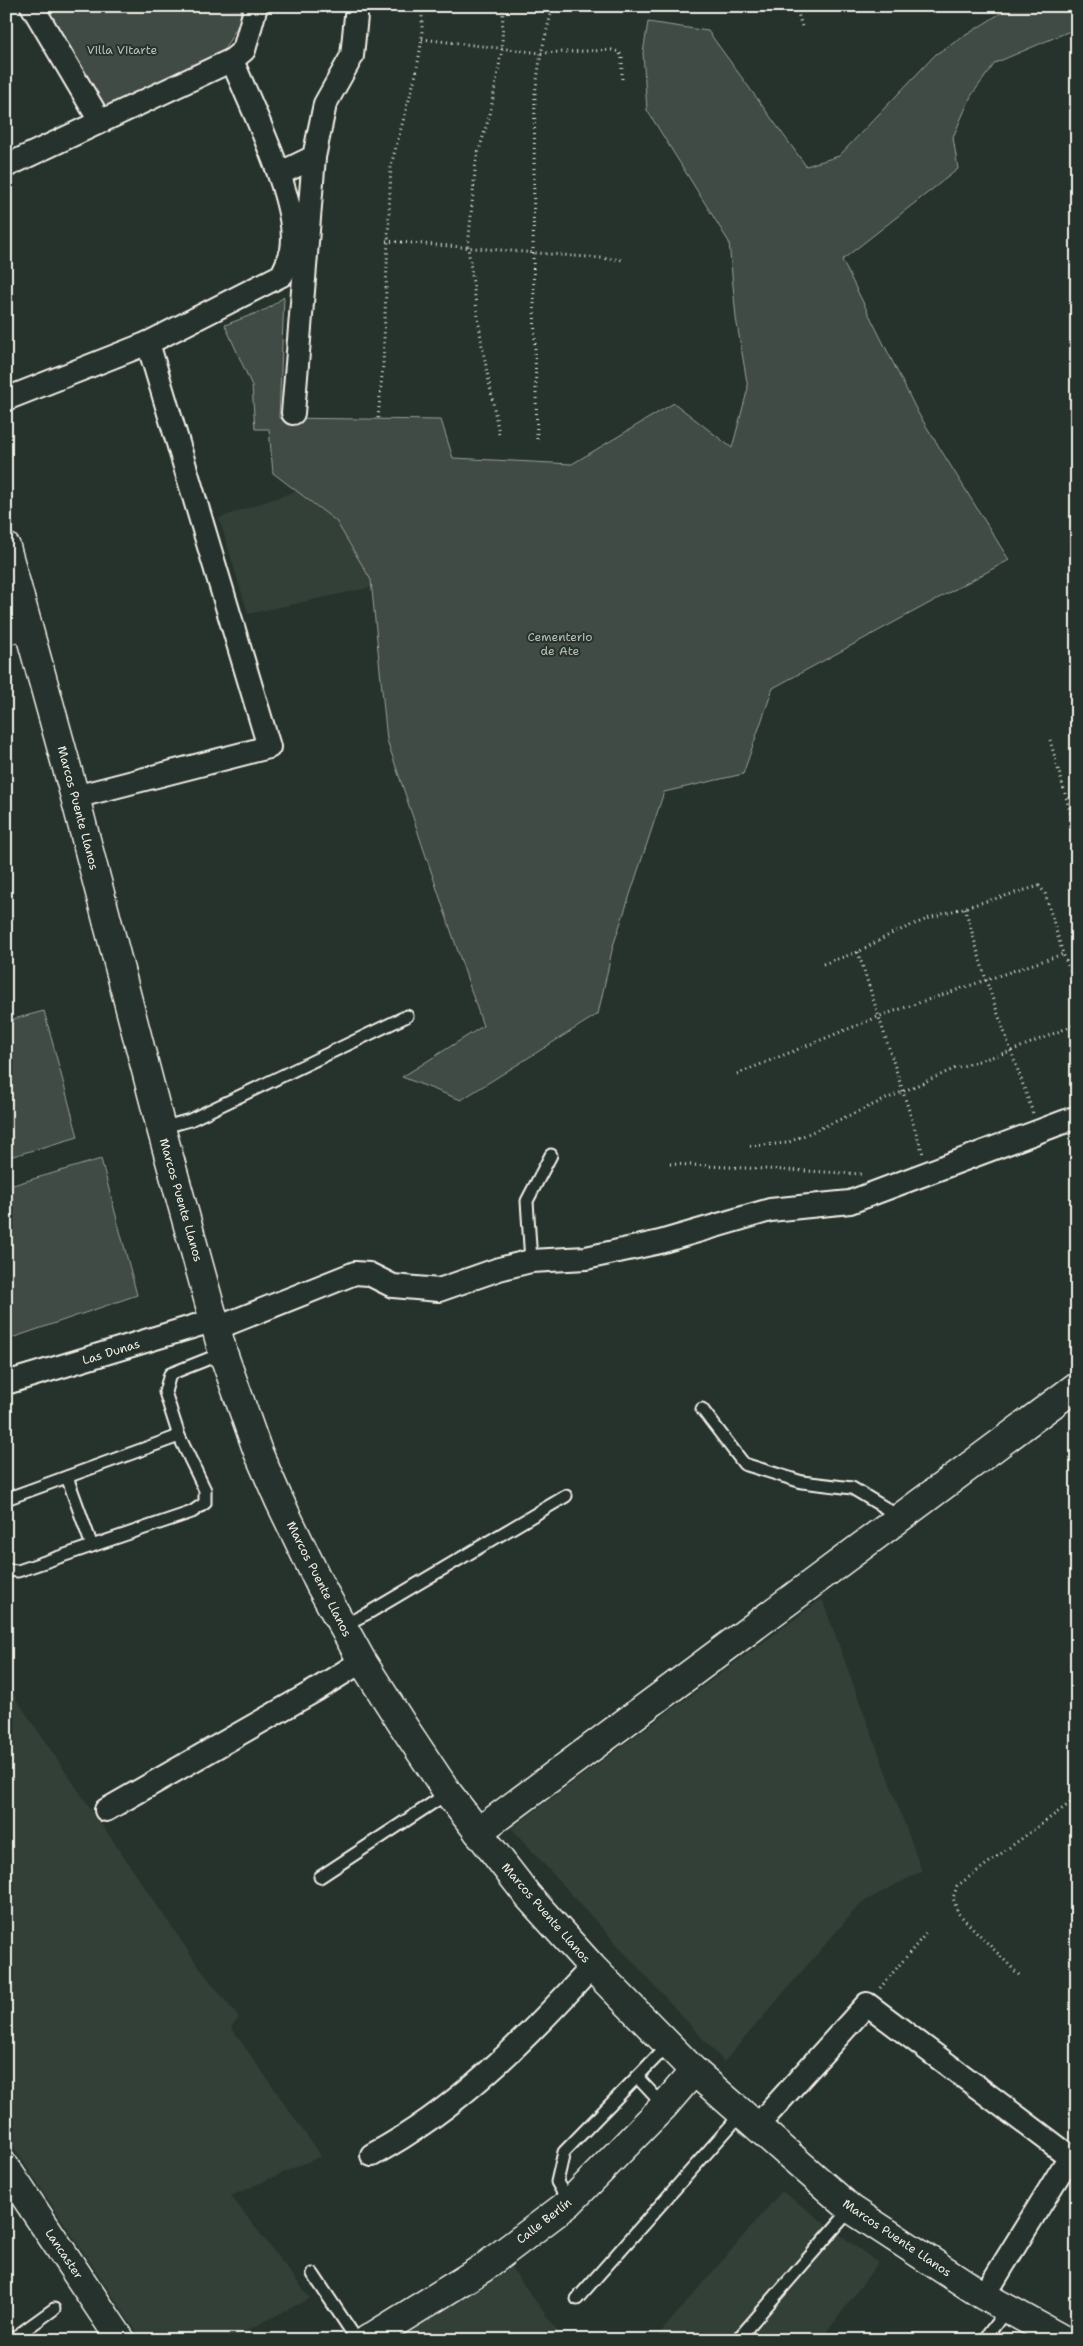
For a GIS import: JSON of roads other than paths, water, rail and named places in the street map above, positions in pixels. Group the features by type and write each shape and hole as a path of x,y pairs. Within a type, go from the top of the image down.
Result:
{"street":[{"path":"32,6 100,122"},
{"path":"6,166 232,60 244,50 256,6"},
{"path":"294,413 314,157 325,104 352,56 357,6"},
{"path":"6,399 148,343 282,275 292,251 292,219 279,174 232,60"},
{"path":"279,174 314,157"},
{"path":"75,797 269,747 148,343"},
{"name":"Marcos Puente Llanos","path":"6,547 18,630 75,797 160,1128 218,1334 255,1444 279,1500 342,1626 362,1660 448,1793 528,1896 592,1966 694,2071 851,2209 996,2302 1064,2340"},
{"name":"Las Dunas","path":"6,1383 218,1334 355,1273 369,1274 393,1286 439,1290 499,1269 531,1261 586,1258 660,1242 770,1210 850,1202 1077,1117"},
{"path":"478,1832 1077,1386"},
{"path":"106,1810 316,1690 362,1660"},
{"path":"372,2155 414,2132 455,2102 568,1993 592,1966"},
{"path":"750,2119 867,2004 1073,2160 996,2302"},
{"name":"Calle Berlín","path":"367,2340 483,2268 569,2203 664,2106 694,2071"},
{"name":"Lancaster","path":"10,2182 121,2340"}],"lane":[{"path":"160,1128 190,1120 408,1016"},
{"path":"531,1261 527,1201 551,1155"},
{"path":"6,1570 18,1570 92,1546 192,1512 204,1503 206,1490 180,1436 165,1392 170,1374 218,1334"},
{"path":"702,1409 744,1464 802,1482 852,1488 887,1509 898,1520"},
{"path":"6,1499 180,1436"},
{"path":"67,1477 92,1546"},
{"path":"342,1626 370,1612 566,1496"},
{"path":"320,1876 448,1793"},
{"path":"569,2203 557,2182 564,2152 668,2044"},
{"path":"637,2077 664,2106"},
{"path":"577,2299 750,2119"},
{"path":"737,2340 851,2209"},
{"path":"313,2274 357,2340"},
{"path":"984,2340 996,2302"},
{"path":"11,2340 54,2309"}],"park label":[{"name":"Villa Vitarte","path":"122,50"},
{"name":"Cementerio de Ate","path":"560,644"}]}
